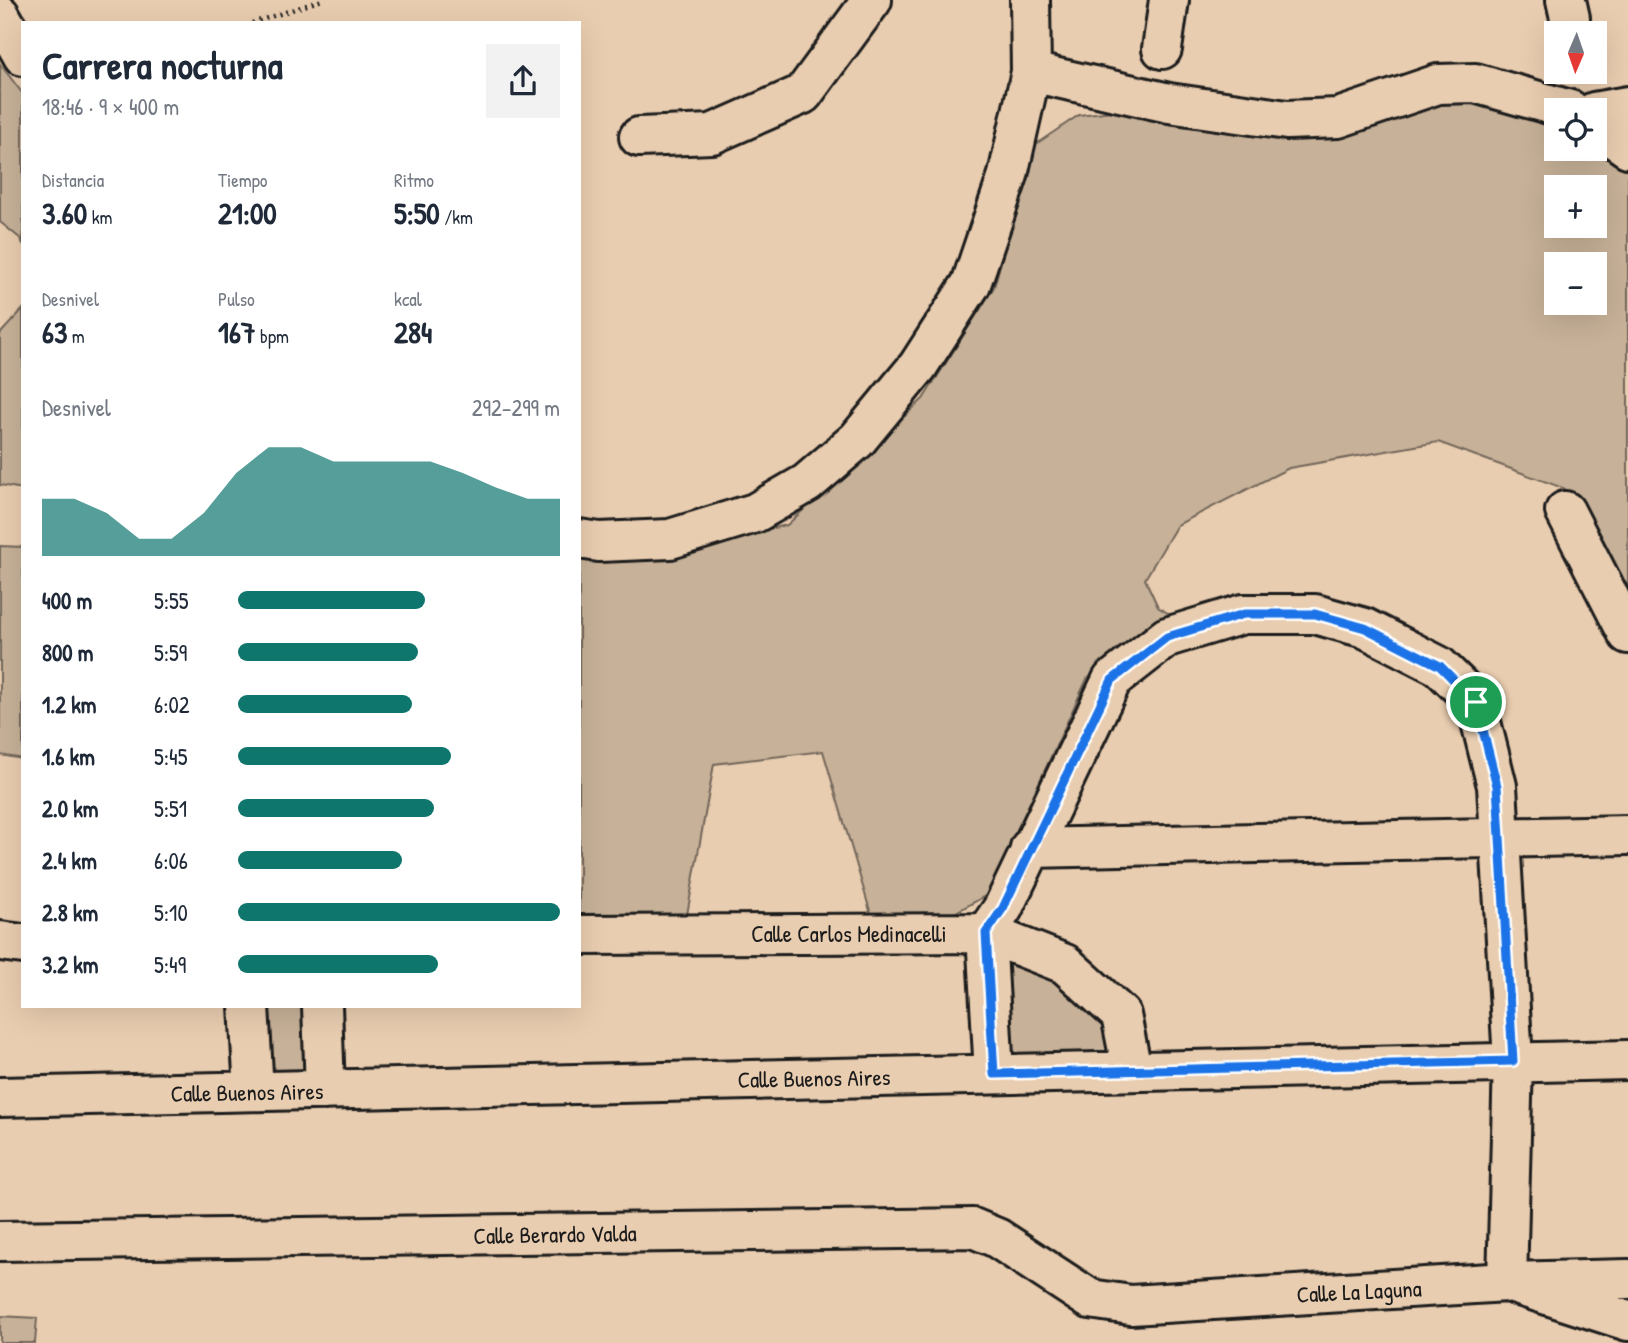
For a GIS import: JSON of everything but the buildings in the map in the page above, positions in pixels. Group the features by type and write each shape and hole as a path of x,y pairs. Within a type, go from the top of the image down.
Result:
{"street":[{"path":"639,137 712,134 803,94 872,0"},
{"path":"581,539 599,542 670,538 755,513 807,483 857,440 918,366 971,284 1008,175 1031,72 1030,0"},
{"path":"1162,49 1168,0"},
{"path":"0,15 21,52"},
{"path":"1031,72 1169,103 1287,120 1338,118 1438,85 1475,83 1544,103"},
{"path":"1607,110 1628,106"},
{"path":"1607,133 1628,148"},
{"path":"1565,511 1628,634"},
{"path":"994,1074 986,933 1003,908 1112,680 1167,637 1244,614 1315,614 1365,628 1440,666 1476,702 1497,786 1513,1061 1507,1282 1628,1321"},
{"path":"1030,848 1628,835"},
{"name":"Calle Carlos Medinacelli","path":"581,935 986,933 1065,964 1121,1015 1132,1071"},
{"path":"0,941 21,944"},
{"path":"249,1008 254,1091"},
{"path":"323,1008 325,1090"},
{"name":"Calle Buenos Aires","path":"0,1097 1628,1060"},
{"name":"Calle Berardo Valda","path":"0,1241 973,1228 997,1238 1090,1299"},
{"name":"Calle La Laguna","path":"1090,1299 1131,1305 1507,1282 1628,1279"}],"path":[{"path":"258,21 323,0"}],"shaded area":[{"path":"0,64 21,91 21,239 0,222"},
{"path":"1458,97 1544,120 1544,161 1607,161 1607,151 1628,162 1628,593 1621,574 1563,488 1438,442 1289,468 1177,525 1145,579 1158,607 1194,629 1164,635 1087,679 987,895 940,921 873,921 823,751 714,764 685,926 581,926 581,557 631,559 787,525 923,399 994,287 1033,146 1079,115 1162,105"},
{"path":"21,311 21,489 0,485 0,334"},
{"path":"0,546 21,547 21,759 0,755"},
{"path":"998,949 1036,963 1114,1026 1118,1059 1006,1059"},
{"path":"268,1008 307,1008 311,1071 273,1072"},
{"path":"0,1316 37,1318 35,1343 0,1343"}],"route":[{"path":"1244,614 1315,614 1365,628 1440,666 1476,702 1497,786 1513,1061 994,1074 986,933 1003,908 1112,680 1167,637 1244,614"}]}
